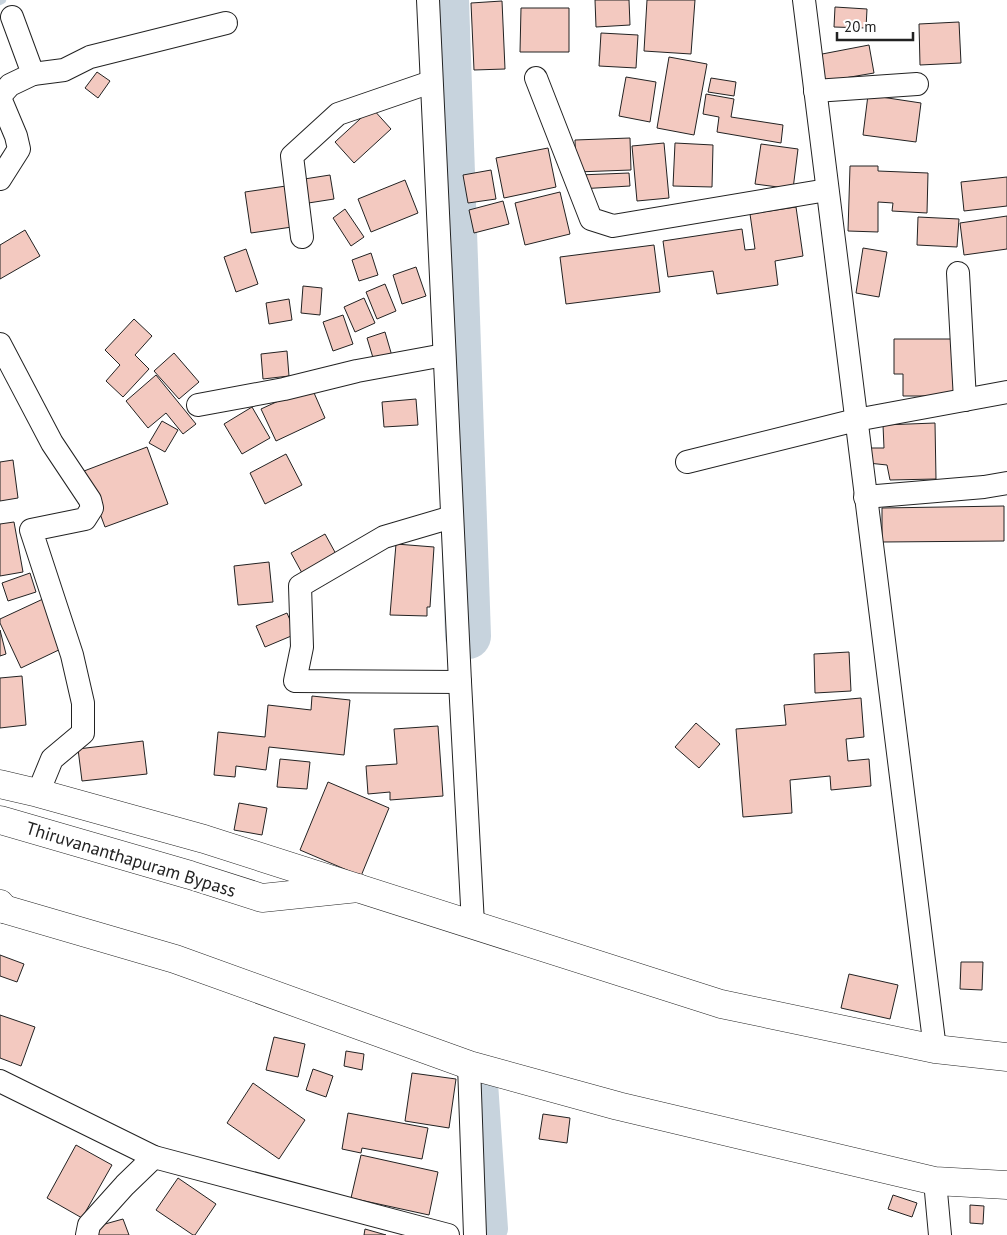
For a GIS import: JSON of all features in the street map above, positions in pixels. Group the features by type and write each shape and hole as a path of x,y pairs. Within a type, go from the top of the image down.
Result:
{"main road":[{"path":"0,784 38,792 204,839 721,1004 935,1049 1007,1057"},
{"name":"Thiruvananthapuram Bypass","path":"0,820 262,898 358,888"},
{"path":"1,907 175,959 469,1065 618,1106 935,1181 1007,1185"}],"street":[{"path":"428,0 473,924"},
{"path":"804,0 935,1049"},
{"path":"12,17 33,74"},
{"path":"0,179 19,149 16,136 0,97 10,86 33,74 64,70 90,57 226,24"},
{"path":"536,78 591,219 612,226 827,190"},
{"path":"302,237 292,156 338,114 432,82"},
{"path":"815,91 917,84"},
{"path":"958,273 964,400"},
{"path":"0,344 52,443 90,500 92,508 85,519 31,530 72,655 83,703 83,733 52,759 38,792"},
{"path":"198,405 284,389 357,371 444,355"},
{"path":"686,462 856,420 1007,392"},
{"path":"865,496 984,487 1007,483"},
{"path":"452,517 384,537 300,586 302,647 295,681 460,682"},
{"path":"469,1065 475,1235"},
{"path":"0,1081 154,1157 448,1235"},
{"path":"87,1235 89,1225 125,1185 154,1157"},
{"path":"935,1181 940,1235"}],"building":[{"path":"595,0 629,0 630,25 596,27"},
{"path":"647,0 695,0 691,54 644,51"},
{"path":"502,1 505,69 474,70 471,3"},
{"path":"835,7 867,9 866,28 834,27"},
{"path":"521,8 569,8 569,52 520,52"},
{"path":"959,22 961,63 920,65 919,24"},
{"path":"601,33 638,35 636,68 599,66"},
{"path":"869,45 874,73 821,82 817,55"},
{"path":"669,57 707,64 694,135 657,128"},
{"path":"97,72 110,81 98,98 85,88"},
{"path":"626,77 656,82 650,122 619,116"},
{"path":"711,78 736,82 734,96 708,92"},
{"path":"706,94 734,99 731,117 783,125 781,143 717,132 719,117 703,114"},
{"path":"868,95 921,103 916,142 863,135"},
{"path":"372,108 391,129 354,163 335,142"},
{"path":"630,138 631,170 576,172 575,140"},
{"path":"664,143 669,198 637,201 632,146"},
{"path":"675,143 713,145 712,187 673,186"},
{"path":"761,144 798,149 793,189 755,184"},
{"path":"548,148 556,187 504,198 496,158"},
{"path":"850,166 878,166 878,171 928,173 927,213 892,211 893,203 878,202 878,232 848,231"},
{"path":"491,170 496,199 468,203 463,175"},
{"path":"629,173 630,186 579,189 579,175"},
{"path":"330,175 334,199 302,204 298,180"},
{"path":"1007,177 1007,206 964,211 961,182"},
{"path":"405,180 418,213 371,232 358,199"},
{"path":"286,186 292,227 251,233 245,192"},
{"path":"560,192 570,234 525,245 515,203"},
{"path":"503,201 509,224 474,233 469,210"},
{"path":"796,207 803,256 775,261 778,285 717,294 713,271 668,277 663,241 742,229 745,250 755,249 750,214"},
{"path":"345,209 364,237 351,246 333,218"},
{"path":"1007,216 1007,249 964,255 960,223"},
{"path":"918,217 959,219 957,247 917,245"},
{"path":"25,230 40,256 0,279 0,245"},
{"path":"654,245 660,292 566,304 560,257"},
{"path":"863,248 887,252 879,297 856,293"},
{"path":"246,249 258,284 236,292 224,257"},
{"path":"371,253 378,275 359,281 352,260"},
{"path":"416,267 426,296 402,304 393,275"},
{"path":"385,284 396,311 377,319 366,292"},
{"path":"303,286 322,288 320,315 301,313"},
{"path":"364,298 375,323 355,332 344,307"},
{"path":"289,299 292,320 269,324 266,303"},
{"path":"343,315 353,344 333,351 323,322"},
{"path":"134,319 152,336 135,355 149,369 123,397 106,381 120,365 105,350"},
{"path":"385,332 392,356 374,361 367,338"},
{"path":"894,339 955,339 954,396 903,396 903,374 894,374"},
{"path":"287,351 289,376 263,379 261,354"},
{"path":"174,353 199,382 179,399 154,371"},
{"path":"156,375 196,424 183,434 166,413 148,428 126,401"},
{"path":"311,386 325,418 276,441 261,409"},
{"path":"416,399 418,425 384,427 382,402"},
{"path":"252,407 270,438 242,454 224,424"},
{"path":"162,421 178,430 165,452 149,443"},
{"path":"935,423 936,479 890,480 887,465 868,463 867,448 884,448 883,425"},
{"path":"147,447 168,504 105,527 84,471"},
{"path":"286,454 302,485 265,504 250,473"},
{"path":"13,460 18,498 0,501 0,462"},
{"path":"1004,506 1004,541 882,542 882,508"},
{"path":"14,522 23,572 0,576 0,524"},
{"path":"325,534 336,554 302,573 291,553"},
{"path":"396,544 434,547 430,607 427,607 427,616 390,615"},
{"path":"269,562 273,602 238,605 234,566"},
{"path":"30,573 36,592 8,601 2,583"},
{"path":"43,599 65,647 21,668 0,623 0,619"},
{"path":"287,613 296,634 265,647 256,626"},
{"path":"0,630 6,654 0,656"},
{"path":"849,652 851,691 815,693 814,654"},
{"path":"22,676 26,725 0,728 0,678"},
{"path":"312,696 350,700 344,755 269,747 266,770 236,766 235,777 214,775 218,732 265,737 268,705 311,710"},
{"path":"861,698 864,737 846,739 848,761 869,759 871,786 831,790 830,776 790,780 792,813 743,817 736,729 786,725 784,705"},
{"path":"696,723 720,744 699,768 675,747"},
{"path":"438,726 443,796 390,800 390,792 368,794 366,766 397,764 394,729"},
{"path":"143,741 147,774 82,781 78,749"},
{"path":"280,759 310,762 307,789 277,787"},
{"path":"328,782 389,808 361,876 300,850"},
{"path":"239,803 267,808 262,835 234,830"},
{"path":"0,955 24,964 17,982 0,976"},
{"path":"961,962 983,962 982,990 960,989"},
{"path":"849,974 898,985 890,1019 841,1008"},
{"path":"0,1015 35,1027 21,1066 0,1058"},
{"path":"274,1037 305,1044 298,1077 266,1070"},
{"path":"346,1051 364,1054 362,1070 344,1066"},
{"path":"313,1069 333,1076 326,1097 306,1090"},
{"path":"412,1073 456,1079 449,1128 405,1121"},
{"path":"253,1083 305,1120 279,1159 227,1123"},
{"path":"348,1113 428,1128 422,1159 362,1148 361,1153 342,1149"},
{"path":"543,1114 570,1118 567,1143 539,1139"},
{"path":"76,1145 112,1165 82,1218 47,1198"},
{"path":"361,1155 438,1172 429,1215 351,1198"},
{"path":"178,1178 216,1204 195,1235 156,1210"},
{"path":"893,1195 917,1203 912,1217 888,1209"},
{"path":"970,1205 984,1206 983,1224 970,1223"},
{"path":"123,1219 129,1235 97,1235 95,1230 105,1224"},
{"path":"365,1229 386,1235 364,1235"}],"waterway":[{"path":"446,0 468,636"},
{"path":"485,1083 495,1229"}]}
